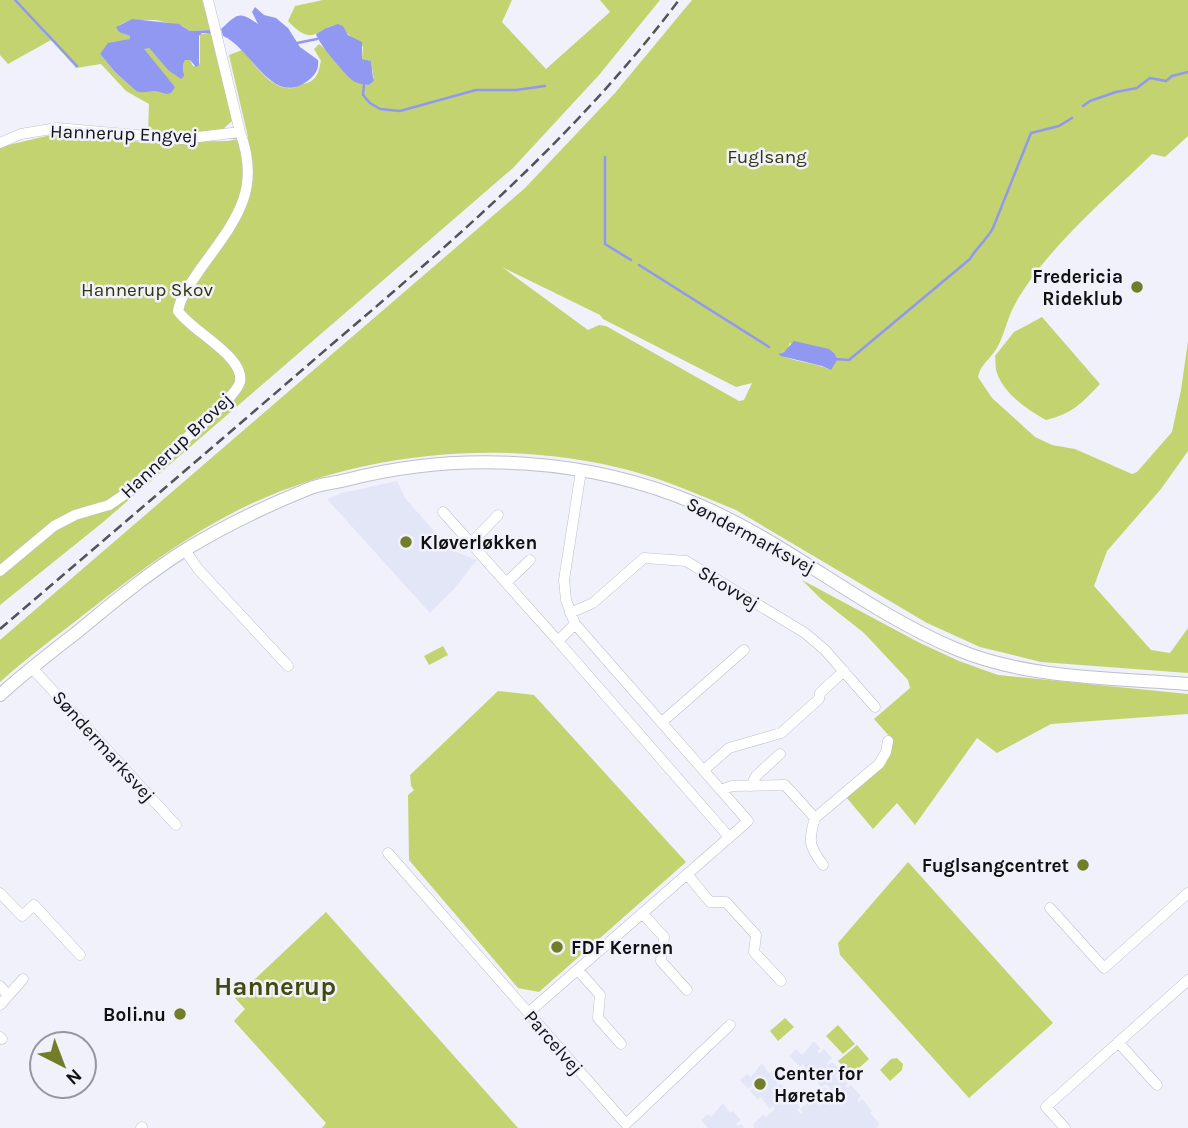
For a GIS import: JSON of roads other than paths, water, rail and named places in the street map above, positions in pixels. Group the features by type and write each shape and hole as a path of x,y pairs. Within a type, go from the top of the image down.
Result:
{"street":[{"path":"208,0 240,132"},
{"name":"Hannerup Engvej","path":"0,142 21,134 57,128 182,139 240,132"},
{"name":"Hannerup Brovej","path":"0,571 54,526 75,515 109,505 128,492 227,401 236,389 240,380 239,372 231,360 219,346 193,327 178,311 185,290 214,251 246,195 250,167 248,152 240,132"},
{"name":"Søndermarksvej","path":"0,695 114,602 186,550 252,513 312,487 364,475 404,468 481,463 548,466 651,488 724,517 773,543 921,633 975,656 1035,670 1188,684"},
{"path":"528,1013 748,821 575,624 570,613 564,580 581,471"},
{"path":"443,512 729,837"},
{"path":"471,543 498,515"},
{"path":"186,550 198,569 288,666"},
{"name":"Skovvej","path":"570,613 593,603 644,558 686,561 806,632 875,707"},
{"path":"506,583 530,560"},
{"path":"558,641 575,624"},
{"path":"662,722 744,650"},
{"name":"Søndermarksvej","path":"32,668 176,825"},
{"path":"704,770 729,748 781,733 819,699 820,693 844,671"},
{"path":"824,865 814,853 809,839 815,818 879,764 886,752 887,741"},
{"path":"751,786 756,776 780,754"},
{"path":"721,790 732,786 785,785 815,818"},
{"name":"Parcelvej","path":"388,853 626,1124 730,1025"},
{"path":"687,874 710,902 726,902 756,935 754,952 781,981"},
{"path":"0,893 22,916 34,905 80,955"},
{"path":"1050,908 1104,968 1188,893"},
{"path":"642,914 664,937 661,961 687,990"},
{"path":"578,970 600,995 598,1018 621,1044"},
{"path":"0,1005 23,979"},
{"path":"1065,1128 1046,1107 1188,980"},
{"path":"0,986 8,995"},
{"path":"1118,1042 1157,1085"}],"water":[{"path":"255,7 288,28 300,47 318,60 317,71 310,79 297,87 285,87 274,82 233,42 223,36 221,29 239,16 247,17 258,24 252,12"},
{"path":"132,19 179,24 190,31 211,30 212,34 202,33 199,36 199,65 196,67 190,60 185,60 184,76 181,79 168,70 149,48 144,49 175,87 171,93 136,91 100,54 108,43 130,39 130,36 119,32 116,27"},
{"path":"338,24 343,26 348,35 362,42 362,59 371,61 374,81 369,85 352,80 318,38 316,34"},
{"path":"794,341 829,349 837,360 831,370 778,354 784,352"}],"waterway":[{"path":"15,0 77,66"},
{"path":"297,43 317,39"},
{"path":"1083,106 1116,92 1137,88 1150,78 1166,81 1172,76 1188,72"},
{"path":"364,85 363,95 370,103 380,109 400,111 476,90 516,90 545,86"},
{"path":"834,359 849,360 970,259 993,228 1031,133 1059,126 1072,118"},
{"path":"605,157 605,244 631,260"},
{"path":"639,265 769,347"}],"railway":[{"path":"0,629 470,224 558,140 640,49 679,0"}],"place":[{"name":"Fredericia Rideklub","path":"1137,287"},
{"name":"Kløverløkken","path":"406,542"},
{"name":"Fuglsangcentret","path":"1083,865"},
{"name":"FDF Kernen","path":"557,947"},
{"name":"Boli.nu","path":"180,1014"},
{"name":"Center for Høretab","path":"760,1084"}],"district":[{"name":"Hannerup","path":"275,986"}],"park label":[{"name":"Fuglsang","path":"767,156"},
{"name":"Hannerup Skov","path":"147,289"}]}
